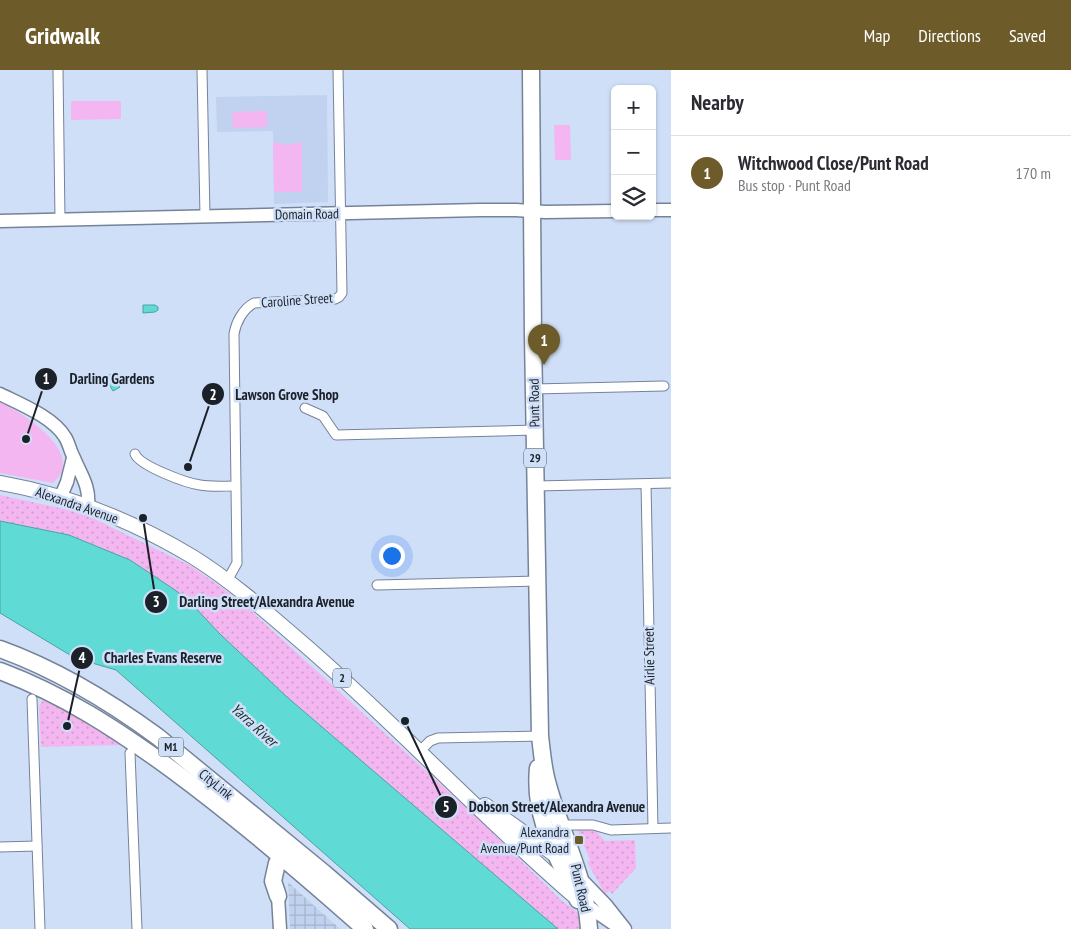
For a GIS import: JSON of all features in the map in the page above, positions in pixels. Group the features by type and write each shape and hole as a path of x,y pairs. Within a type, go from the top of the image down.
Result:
{"highway":[{"name":"Punt Road","path":"531,70 540,736 537,797 542,819 555,855 581,902 589,927"},
{"name":"CityLink","path":"0,649 65,676 130,716 158,737 319,878 389,929"},
{"name":"M1","path":"0,671 29,682 86,711 136,743 319,878 366,929"},
{"name":"Punt Road","path":"540,736 548,785 579,877 581,902"},
{"path":"164,764 218,809 351,929"},
{"name":"Alexandra Avenue","path":"555,855 579,877"},
{"path":"277,862 273,881 278,896"}],"main road":[{"name":"Alexandra Avenue","path":"0,482 61,496 117,517 177,548 227,581 331,668 452,781 497,828 581,902"},
{"name":"Alexandra Avenue","path":"452,781 555,855"}],"street":[{"path":"58,70 60,219"},
{"path":"202,70 205,216"},
{"name":"Caroline Street","path":"227,581 237,562 234,334 237,323 246,310 254,304 335,299 339,297 342,289 338,70"},
{"name":"Domain Road","path":"0,221 496,210 611,211"},
{"path":"656,210 671,210"},
{"path":"534,389 664,386"},
{"path":"0,394 56,426 68,442 73,458 82,473 89,497 88,506"},
{"path":"305,408 323,416 336,435 535,430"},
{"path":"135,454 142,462 193,484 235,486"},
{"path":"61,496 67,482 73,458"},
{"path":"536,486 671,483"},
{"name":"Airlie Street","path":"646,484 653,828"},
{"path":"377,585 538,581"},
{"path":"32,699 40,929"},
{"path":"420,751 430,741 438,738 540,736"},
{"path":"130,753 137,929"},
{"path":"562,825 594,825 611,830 671,828"},
{"path":"0,847 37,846"},
{"name":"Alexandra Avenue","path":"579,877 606,905 623,929"},
{"path":"278,896 280,929"},
{"name":"Alexandra Avenue","path":"581,902 623,929"}],"shaded area":[{"path":"327,95 328,202 274,204 273,131 217,132 216,97"},
{"path":"71,101 121,101 121,119 71,120"},
{"path":"267,111 267,127 233,128 232,112"},
{"path":"554,125 570,125 571,160 555,160"},
{"path":"273,142 287,145 302,142 302,192 274,192"},
{"path":"0,402 31,421 52,440 59,450 63,460 62,471 53,483 0,473"},
{"path":"0,495 82,513 191,566 239,600 472,813 561,900 600,929 558,929 287,697 220,634 187,599 175,590 131,560 69,535 0,521"},
{"path":"43,700 80,717 106,734 106,736 114,737 123,745 41,747 39,706"},
{"path":"577,829 594,829 605,841 635,840 636,868 612,894 609,891 605,894 587,862 590,860"},
{"path":"288,882 340,929 290,929"}],"water":[{"path":"143,305 155,305 158,307 158,310 143,313"},
{"path":"112,374 120,387 113,391 105,378 107,375"},
{"name":"Yarra River","path":"0,521 69,535 130,560 175,590 187,599 220,634 287,697 558,929 410,929 116,670 75,658 0,613"}],"place":[{"name":"Witchwood Close/Punt Road","path":"544,365"},
{"name":"Darling Gardens","path":"26,439"},
{"name":"Lawson Grove Shop","path":"188,467"},
{"name":"Darling Street/Alexandra Avenue","path":"143,518"},
{"name":"Dobson Street/Alexandra Avenue","path":"405,721"},
{"name":"Charles Evans Reserve","path":"67,726"},
{"name":"Alexandra Avenue/Punt Road","path":"579,840"}]}
